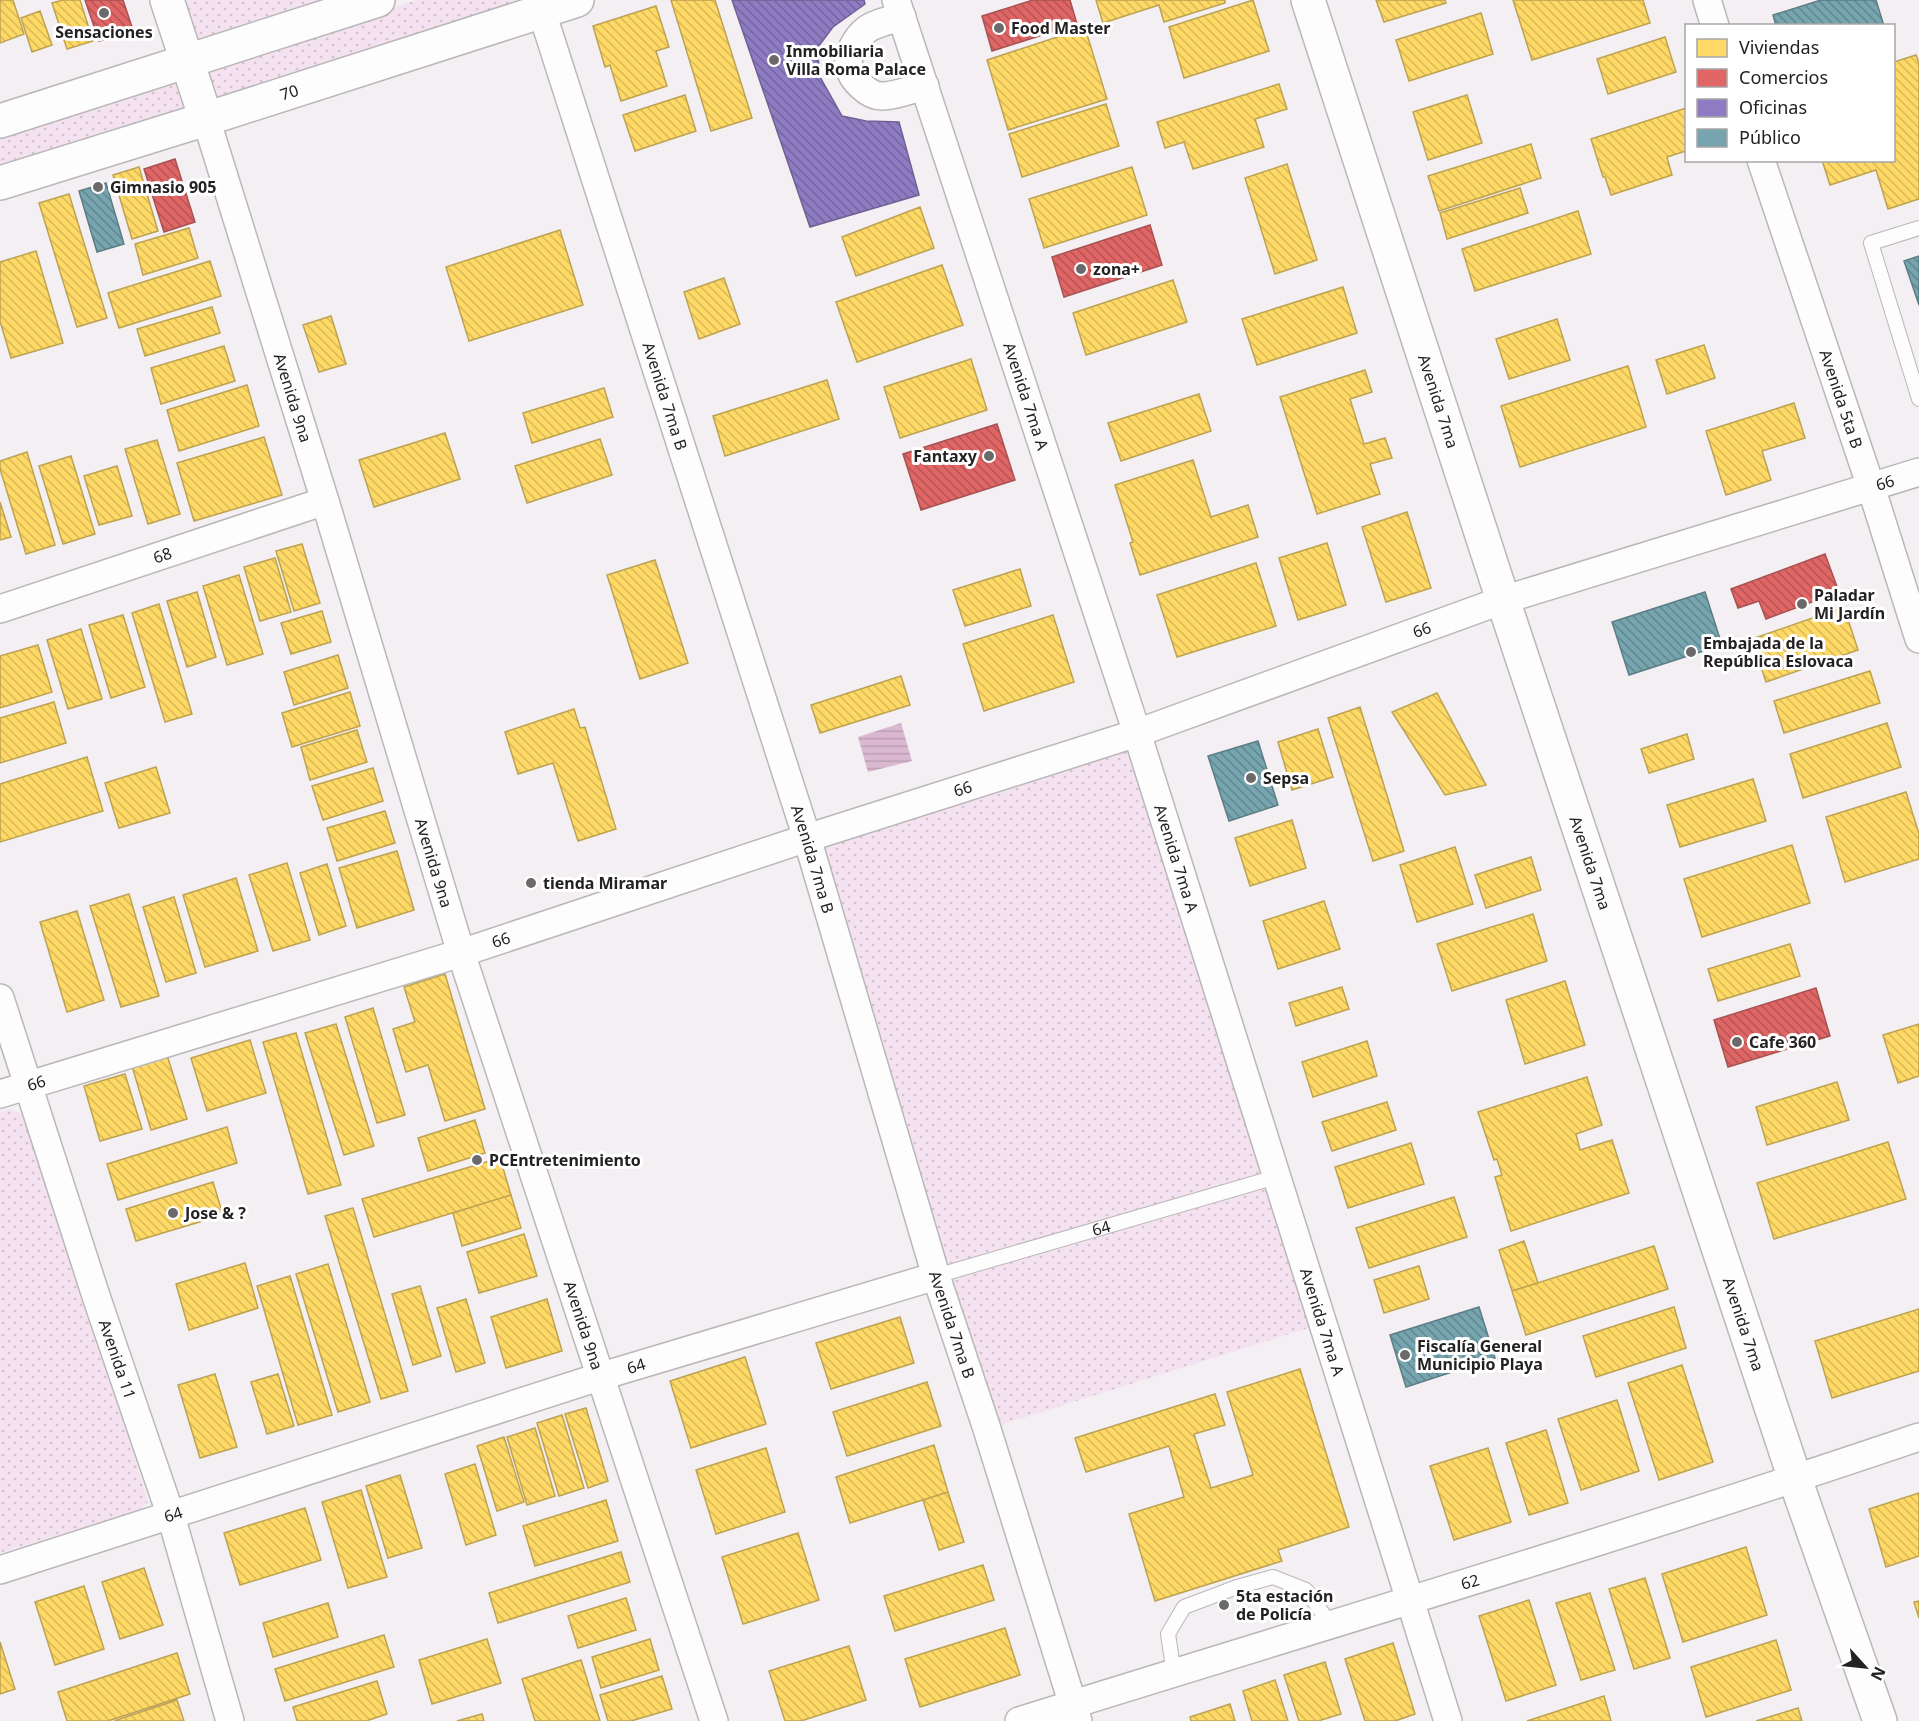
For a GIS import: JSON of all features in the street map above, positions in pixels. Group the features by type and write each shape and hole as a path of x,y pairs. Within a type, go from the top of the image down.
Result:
{"main road":[{"name":"Avenida 9na","path":"167,0 206,119"},
{"path":"0,121 378,0"},
{"name":"70","path":"0,183 206,119 540,6 577,0"},
{"name":"Avenida 7ma","path":"1308,0 1503,600 1795,1479 1880,1721"}],"street":[{"path":"1707,0 1714,24"},
{"name":"Avenida 7ma B","path":"540,6 807,838 936,1276 987,1429 1075,1713"},
{"path":"899,8 867,28 851,51 848,66 867,92 882,97 925,86"},
{"name":"Avenida 7ma A","path":"899,8 1137,733 1448,1721"},
{"name":"Avenida 9na","path":"206,119 325,501 461,953 714,1721"},
{"name":"Avenida 5ta B","path":"1762,162 1871,487 1919,639"},
{"name":"66","path":"0,1094 461,953 807,838 1137,733 1503,600 1919,472"},
{"name":"68","path":"0,609 325,501"},
{"name":"Avenida 11","path":"0,998 96,1296 171,1516 230,1721"},
{"name":"64","path":"0,1570 602,1376 936,1276"},
{"name":"62","path":"1019,1721 1075,1713 1174,1674 1795,1479 1919,1437"}],"lane":[{"path":"1919,228 1871,243 1919,399"},
{"name":"64","path":"936,1276 1276,1177"},
{"path":"1174,1674 1168,1634 1184,1607 1237,1587 1273,1577 1306,1590 1331,1625"}],"shaded area":[{"path":"167,0 382,0 187,63"},
{"path":"417,0 519,0 516,5 219,99 197,93 210,71 225,62"},
{"path":"165,80 197,93 177,114 0,169 0,132"},
{"path":"901,723 912,761 868,772 858,737"},
{"path":"1137,733 1321,1324 987,1429 807,838"},
{"path":"11,1109 24,1116 84,1289 148,1502 138,1511 0,1553 0,1112"}],"building: Viviendas":[{"path":"0,0 13,0 24,34 0,43"},
{"path":"63,0 80,0 93,41 67,49 52,3"},
{"path":"671,0 715,0 752,118 711,131"},
{"path":"1096,0 1225,0 1225,3 1164,22 1159,5 1103,23"},
{"path":"1253,0 1269,51 1184,78 1169,27"},
{"path":"1376,0 1445,0 1446,3 1384,22"},
{"path":"1513,0 1643,0 1650,23 1532,60"},
{"path":"656,6 669,47 656,51 667,86 621,101 610,65 605,67 593,26"},
{"path":"40,11 52,45 32,52 21,18"},
{"path":"1481,13 1493,54 1409,81 1396,40"},
{"path":"1085,28 1107,99 1008,130 987,60"},
{"path":"1665,37 1676,72 1608,94 1597,59"},
{"path":"1916,55 1919,63 1919,199 1888,209 1876,170 1830,185 1823,162 1895,162 1895,62"},
{"path":"1279,84 1287,109 1255,119 1264,147 1193,169 1184,142 1165,148 1157,122"},
{"path":"685,95 696,131 635,151 623,115"},
{"path":"1467,95 1482,143 1428,160 1413,112"},
{"path":"1106,104 1119,146 1022,177 1009,134"},
{"path":"1685,108 1685,151 1667,157 1672,175 1611,195 1591,139"},
{"path":"1531,144 1541,178 1439,211 1428,176"},
{"path":"1287,164 1317,260 1275,274 1245,178"},
{"path":"139,167 158,231 132,239 113,175"},
{"path":"1132,167 1147,215 1044,248 1029,199"},
{"path":"1520,188 1528,213 1447,239 1440,213"},
{"path":"69,194 107,318 77,327 39,203"},
{"path":"920,207 934,248 856,276 842,237"},
{"path":"1578,211 1591,254 1475,291 1462,249"},
{"path":"189,228 198,258 143,275 135,244"},
{"path":"560,230 583,305 469,341 446,267"},
{"path":"36,251 63,343 11,358 0,321 0,262"},
{"path":"210,261 221,296 119,328 108,293"},
{"path":"942,265 963,325 857,362 836,302"},
{"path":"724,278 740,324 699,339 684,292"},
{"path":"1173,280 1187,322 1086,355 1073,313"},
{"path":"1343,287 1357,333 1257,365 1242,319"},
{"path":"212,307 220,333 145,356 137,329"},
{"path":"331,316 346,364 319,372 303,325"},
{"path":"1557,319 1570,360 1509,379 1496,339"},
{"path":"1704,345 1715,378 1667,394 1656,360"},
{"path":"224,346 235,381 161,404 151,368"},
{"path":"971,359 987,410 900,438 884,387"},
{"path":"1628,366 1646,427 1520,467 1501,406"},
{"path":"1365,370 1372,392 1350,399 1364,444 1385,438 1392,458 1370,464 1380,494 1317,514 1280,397"},
{"path":"827,380 839,419 725,456 713,416"},
{"path":"247,385 259,426 179,451 167,410"},
{"path":"604,388 613,417 532,443 523,413"},
{"path":"1199,394 1211,431 1121,461 1108,423"},
{"path":"1794,403 1805,438 1762,451 1771,480 1726,495 1706,431"},
{"path":"445,433 460,479 374,507 359,460"},
{"path":"264,437 282,495 194,521 177,463"},
{"path":"600,439 612,475 527,503 515,466"},
{"path":"157,440 180,514 148,524 125,449"},
{"path":"27,452 55,545 26,554 0,469 0,461"},
{"path":"71,456 95,534 63,544 39,466"},
{"path":"1193,460 1211,517 1248,505 1258,537 1140,575 1130,543 1133,542 1115,485"},
{"path":"117,466 132,516 99,525 84,476"},
{"path":"0,502 11,537 0,540"},
{"path":"1407,512 1431,588 1386,602 1362,527"},
{"path":"1327,543 1346,605 1298,620 1279,558"},
{"path":"302,544 320,603 294,611 276,551"},
{"path":"275,558 291,612 260,621 244,567"},
{"path":"655,560 688,663 640,679 607,575"},
{"path":"1256,563 1276,626 1177,657 1157,595"},
{"path":"1020,569 1031,606 965,626 953,590"},
{"path":"239,575 263,654 227,665 203,586"},
{"path":"197,592 216,657 187,667 167,601"},
{"path":"159,604 192,714 165,722 132,613"},
{"path":"1844,607 1858,650 1766,682 1752,639"},
{"path":"322,611 331,642 291,654 281,623"},
{"path":"123,615 145,687 111,698 89,625"},
{"path":"1053,615 1074,682 984,711 963,644"},
{"path":"81,629 102,699 68,709 47,640"},
{"path":"38,645 52,692 0,708 0,656"},
{"path":"338,655 348,688 294,705 284,672"},
{"path":"1870,671 1880,703 1784,733 1774,701"},
{"path":"901,676 910,705 820,733 811,705"},
{"path":"350,692 360,726 292,747 282,713"},
{"path":"1437,693 1486,785 1445,795 1392,712"},
{"path":"54,702 66,743 0,763 0,718"},
{"path":"1360,707 1404,851 1373,861 1328,718"},
{"path":"574,709 580,728 585,727 616,829 578,841 553,763 518,774 505,732"},
{"path":"1887,723 1901,767 1803,798 1790,754"},
{"path":"1318,729 1333,777 1292,790 1278,742"},
{"path":"357,730 367,762 310,780 301,747"},
{"path":"1687,734 1694,759 1649,773 1641,749"},
{"path":"87,757 103,811 0,842 0,784"},
{"path":"156,767 170,813 119,828 105,783"},
{"path":"373,768 383,801 323,820 312,786"},
{"path":"1753,779 1766,821 1680,847 1667,805"},
{"path":"1906,792 1919,834 1919,859 1845,882 1826,817"},
{"path":"385,811 395,843 337,861 327,828"},
{"path":"1292,820 1306,868 1250,886 1235,838"},
{"path":"1792,845 1810,903 1702,937 1684,879"},
{"path":"1455,847 1473,904 1417,922 1400,865"},
{"path":"397,851 414,910 357,928 339,868"},
{"path":"1531,857 1541,890 1486,908 1475,875"},
{"path":"287,863 310,940 273,951 249,875"},
{"path":"327,864 346,926 319,935 300,873"},
{"path":"236,878 258,951 205,967 183,895"},
{"path":"129,894 159,996 121,1007 90,906"},
{"path":"174,897 196,973 166,982 143,907"},
{"path":"1324,901 1340,949 1278,969 1263,921"},
{"path":"77,911 104,1000 67,1012 40,922"},
{"path":"1533,914 1547,961 1452,991 1437,944"},
{"path":"1790,944 1800,976 1718,1001 1708,969"},
{"path":"445,974 485,1109 445,1121 428,1065 406,1072 393,1029 415,1022 404,987"},
{"path":"1565,981 1585,1045 1525,1064 1506,1000"},
{"path":"1342,987 1349,1009 1296,1026 1289,1003"},
{"path":"373,1008 405,1115 377,1123 345,1017"},
{"path":"336,1024 374,1146 344,1155 305,1033"},
{"path":"1919,1024 1919,1076 1898,1083 1883,1035"},
{"path":"296,1033 341,1185 308,1194 263,1042"},
{"path":"250,1040 266,1093 207,1111 191,1058"},
{"path":"1367,1041 1377,1076 1313,1097 1302,1062"},
{"path":"167,1055 187,1119 151,1130 132,1066"},
{"path":"125,1074 142,1129 100,1141 84,1086"},
{"path":"1587,1077 1602,1125 1576,1134 1580,1150 1612,1140 1629,1193 1511,1231 1495,1177 1502,1175 1497,1159 1494,1160 1478,1112"},
{"path":"1837,1082 1849,1120 1767,1145 1756,1107"},
{"path":"1387,1102 1396,1130 1332,1151 1322,1122"},
{"path":"475,1120 485,1153 428,1171 418,1138"},
{"path":"227,1127 237,1163 118,1200 107,1164"},
{"path":"1888,1142 1906,1199 1774,1239 1757,1183"},
{"path":"1411,1143 1424,1184 1348,1208 1335,1167"},
{"path":"500,1158 511,1195 374,1237 362,1199"},
{"path":"213,1182 223,1215 136,1241 126,1209"},
{"path":"511,1195 521,1228 462,1246 453,1213"},
{"path":"1454,1197 1467,1237 1369,1268 1356,1228"},
{"path":"353,1208 408,1391 381,1399 325,1216"},
{"path":"524,1234 537,1276 479,1293 467,1252"},
{"path":"1524,1241 1538,1283 1512,1291 1499,1250"},
{"path":"1654,1246 1668,1289 1526,1335 1512,1291"},
{"path":"245,1263 258,1308 189,1330 176,1284"},
{"path":"328,1264 370,1402 338,1412 296,1274"},
{"path":"1419,1266 1429,1299 1384,1313 1374,1280"},
{"path":"290,1276 332,1415 298,1425 257,1286"},
{"path":"420,1286 441,1356 413,1365 392,1294"},
{"path":"466,1299 485,1363 456,1372 437,1308"},
{"path":"547,1299 562,1351 506,1368 491,1317"},
{"path":"1674,1307 1686,1348 1596,1377 1583,1336"},
{"path":"1919,1309 1919,1371 1832,1398 1815,1341"},
{"path":"900,1317 914,1363 831,1389 816,1343"},
{"path":"745,1357 766,1424 691,1448 670,1381"},
{"path":"1682,1365 1713,1462 1659,1480 1628,1383"},
{"path":"1300,1369 1349,1527 1278,1550 1282,1561 1155,1601 1129,1514 1184,1497 1169,1446 1086,1472 1075,1438 1215,1394 1225,1425 1194,1434 1211,1488 1253,1475 1227,1392"},
{"path":"215,1374 237,1447 200,1458 178,1385"},
{"path":"278,1374 294,1426 267,1434 251,1382"},
{"path":"927,1382 941,1426 847,1456 833,1412"},
{"path":"1617,1400 1639,1471 1581,1490 1558,1419"},
{"path":"586,1408 608,1481 588,1488 565,1414"},
{"path":"562,1415 584,1488 559,1496 537,1423"},
{"path":"535,1428 555,1496 527,1505 507,1437"},
{"path":"1546,1430 1568,1503 1529,1515 1506,1443"},
{"path":"504,1437 524,1502 497,1511 477,1446"},
{"path":"934,1445 948,1492 850,1523 836,1477"},
{"path":"766,1448 785,1512 716,1534 696,1470"},
{"path":"1488,1448 1511,1522 1454,1540 1430,1466"},
{"path":"475,1464 496,1535 466,1545 445,1474"},
{"path":"400,1475 422,1548 388,1558 366,1486"},
{"path":"361,1490 387,1577 348,1588 322,1502"},
{"path":"948,1492 964,1542 939,1550 923,1500"},
{"path":"1919,1493 1919,1556 1886,1567 1869,1509"},
{"path":"606,1500 618,1541 535,1566 523,1526"},
{"path":"305,1508 321,1560 240,1585 224,1533"},
{"path":"798,1533 819,1600 743,1624 722,1557"},
{"path":"1746,1547 1767,1615 1683,1642 1662,1574"},
{"path":"621,1552 630,1582 498,1623 489,1593"},
{"path":"983,1565 994,1600 895,1631 884,1596"},
{"path":"144,1568 163,1625 120,1639 102,1582"},
{"path":"1645,1578 1670,1658 1634,1669 1609,1589"},
{"path":"84,1586 104,1649 55,1665 35,1602"},
{"path":"1590,1593 1615,1670 1581,1680 1556,1603"},
{"path":"626,1598 636,1630 578,1648 568,1616"},
{"path":"1529,1600 1556,1685 1506,1701 1479,1616"},
{"path":"1919,1601 1919,1618 1914,1602"},
{"path":"328,1603 338,1637 273,1657 263,1623"},
{"path":"1005,1628 1020,1675 920,1707 905,1659"},
{"path":"384,1635 394,1667 285,1701 275,1669"},
{"path":"487,1639 501,1683 432,1704 419,1660"},
{"path":"650,1639 659,1670 601,1688 592,1657"},
{"path":"1776,1640 1791,1690 1706,1717 1691,1667"},
{"path":"0,1642 15,1689 0,1694"},
{"path":"1393,1643 1415,1714 1395,1721 1365,1721 1345,1659"},
{"path":"849,1646 866,1700 801,1721 785,1721 769,1671"},
{"path":"177,1653 190,1694 108,1721 67,1721 58,1692"},
{"path":"581,1660 600,1721 535,1721 522,1679"},
{"path":"1325,1662 1341,1714 1318,1721 1299,1721 1284,1675"},
{"path":"662,1676 672,1709 631,1721 608,1721 600,1695"},
{"path":"1275,1680 1288,1721 1252,1721 1243,1691"},
{"path":"377,1681 387,1714 366,1721 297,1721 293,1707"},
{"path":"1604,1696 1611,1721 1527,1721"},
{"path":"177,1700 184,1721 114,1721"},
{"path":"1230,1704 1235,1721 1191,1721 1190,1717"},
{"path":"1798,1708 1802,1721 1756,1721"},
{"path":"482,1714 484,1721 457,1721"}],"building: Comercios":[{"path":"85,0 123,0 133,30 99,41"},
{"path":"1033,0 1070,0 1077,24 992,51 982,16"},
{"path":"175,159 195,222 164,232 144,169"},
{"path":"1150,225 1162,265 1064,297 1052,257"},
{"path":"997,424 1015,480 921,510 903,454"},
{"path":"1825,554 1839,592 1766,619 1759,601 1738,608 1731,589"},
{"path":"1816,988 1830,1036 1728,1067 1714,1020"}],"building: Oficinas":[{"path":"732,0 864,0 865,4 833,27 818,47 819,75 842,116 866,121 899,122 919,195 810,227"}],"building: Público":[{"path":"1821,0 1876,0 1883,24 1775,24 1773,15"},
{"path":"106,183 124,244 97,252 79,191"},
{"path":"1919,256 1919,305 1904,261"},
{"path":"1705,592 1722,645 1629,675 1612,622"},
{"path":"1258,741 1278,805 1229,821 1208,756"},
{"path":"1479,1307 1495,1358 1406,1387 1390,1335"}],"place":[{"name":"Sensaciones","path":"104,13"},
{"name":"Food Master","path":"999,28"},
{"name":"Inmobiliaria Villa Roma Palace","path":"774,60"},
{"name":"Gimnasio 905","path":"98,187"},
{"name":"zona+","path":"1081,269"},
{"name":"Fantaxy","path":"989,456"},
{"name":"Paladar Mi Jardín","path":"1802,604"},
{"name":"Embajada de la República Eslovaca","path":"1691,652"},
{"name":"Sepsa","path":"1251,778"},
{"name":"tienda Miramar","path":"531,883"},
{"name":"Cafe 360","path":"1737,1042"},
{"name":"PCEntretenimiento","path":"477,1160"},
{"name":"Jose & ?","path":"173,1213"},
{"name":"Fiscalía General Municipio Playa","path":"1405,1355"},
{"name":"5ta estación de Policía","path":"1224,1605"}]}
